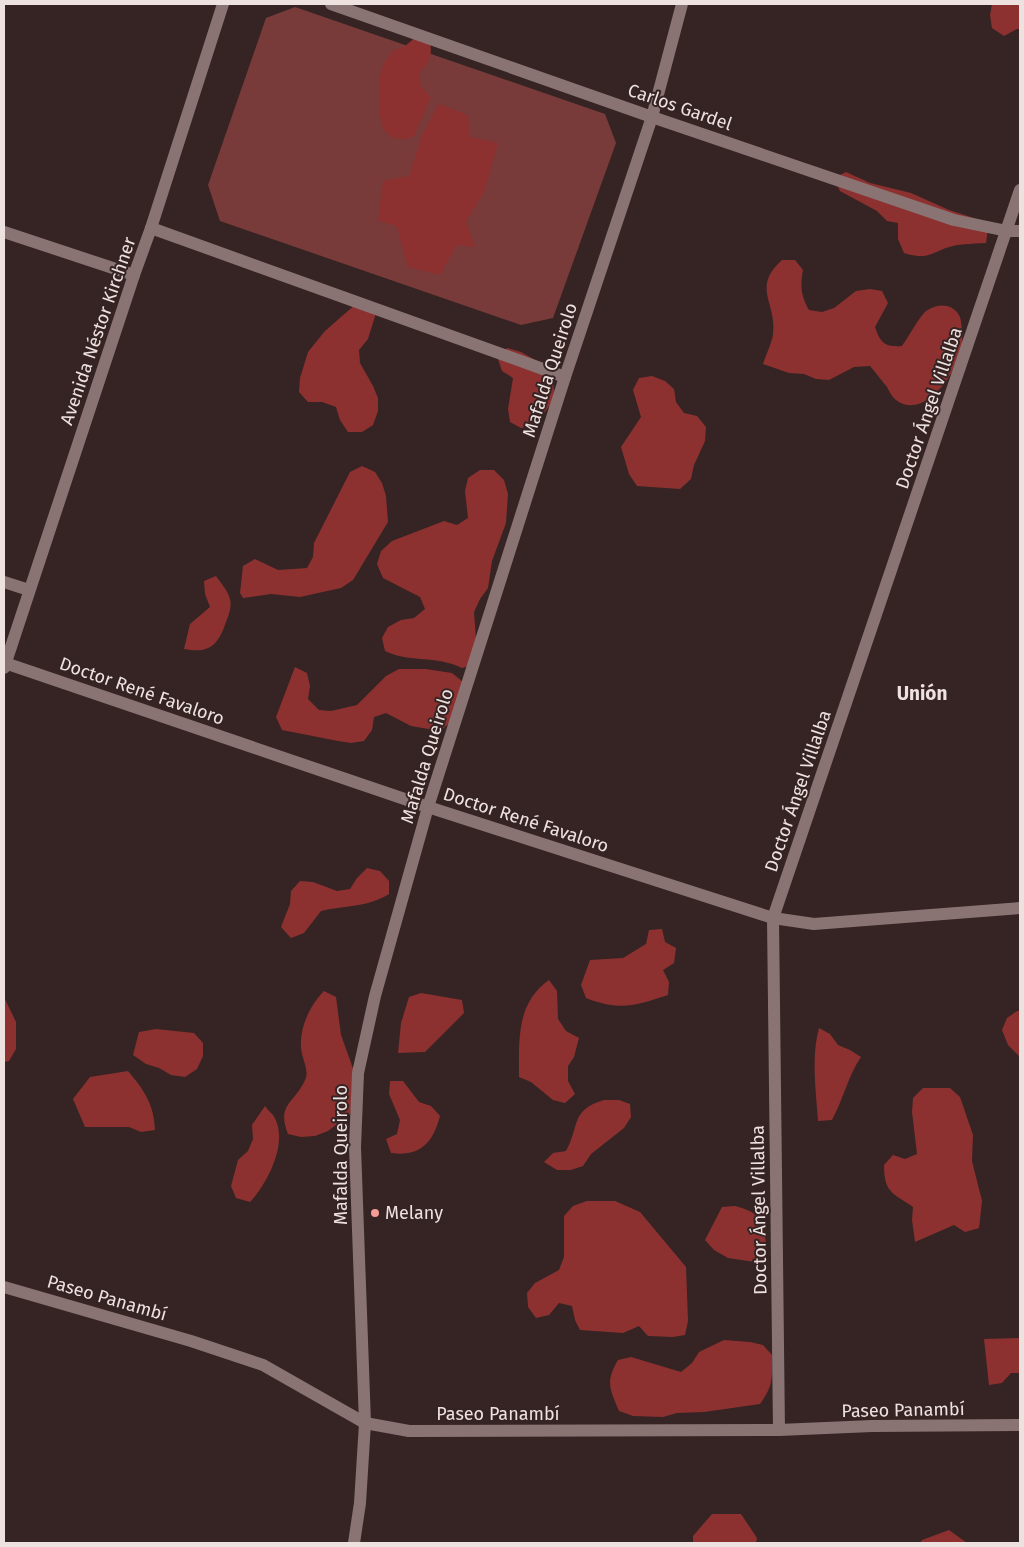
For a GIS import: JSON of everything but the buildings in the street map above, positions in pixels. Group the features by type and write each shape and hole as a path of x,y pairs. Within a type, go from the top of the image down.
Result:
{"street":[{"name":"Avenida Néstor Kirchner","path":"5,666 151,228 223,4"},
{"name":"Carlos Gardel","path":"331,4 652,117 954,220 1014,231"},
{"name":"Mafalda Queirolo","path":"354,1543 360,1503 365,1423 355,1147 358,1073 375,996 428,807 565,377 652,117 682,4"},
{"name":"Doctor Ángel Villalba","path":"779,1430 773,918 1014,231 1020,190"},
{"path":"151,228 565,377"},
{"path":"4,232 134,275"},
{"path":"4,582 29,590"},
{"name":"Doctor René Favaloro","path":"5,666 428,807 773,918 814,924 1020,908"},
{"name":"Paseo Panambí","path":"4,1287 191,1341 263,1365 365,1423 409,1431 779,1430 872,1426 1020,1425"}],"shaded area":[{"path":"992,4 1020,4 1020,29 1004,36 992,28 990,15"},
{"path":"295,7 605,114 616,143 553,318 521,325 220,221 208,185 266,18"},
{"path":"416,37 429,37 430,57 419,73 421,87 431,97 414,136 408,139 393,138 383,129 380,116 380,75 384,63 393,51 405,46"},
{"path":"439,104 468,115 470,137 498,143 485,190 466,222 475,247 457,245 440,275 408,267 397,227 378,220 383,181 409,176 423,133"},
{"path":"846,172 870,183 911,193 949,210 977,219 988,229 986,243 958,245 921,256 904,253 898,239 898,223 887,221 877,211 840,191 834,178"},
{"path":"782,260 795,260 803,270 802,291 809,310 822,312 834,308 856,291 870,289 882,291 888,303 875,327 882,341 891,346 902,346 920,318 930,308 948,306 956,311 960,317 962,342 955,367 939,390 929,399 918,404 907,405 895,399 870,366 854,367 829,380 816,379 804,374 789,373 763,364 773,334 772,313 767,296 768,279"},
{"path":"357,303 376,313 368,339 359,350 360,363 378,398 378,411 373,425 362,432 348,432 340,420 336,407 322,402 308,402 299,392 300,378 308,352 325,331"},
{"path":"507,348 521,352 544,365 552,376 554,390 552,403 534,425 521,428 510,422 508,409 513,378 502,371 498,359"},
{"path":"652,376 665,381 674,389 676,402 684,413 697,416 706,427 705,441 694,465 691,479 680,489 637,486 629,474 621,447 641,417 633,390 639,378"},
{"path":"362,466 375,472 382,483 386,496 388,522 353,580 341,588 300,597 271,594 243,598 240,593 243,566 255,559 278,570 307,568 313,557 314,543 350,472"},
{"path":"480,470 494,470 504,480 508,494 506,523 492,561 488,588 474,612 476,639 472,665 462,668 443,662 394,655 385,651 382,638 388,627 401,620 414,618 425,609 420,597 383,578 377,564 381,551 392,541 444,521 457,525 468,518 465,491 468,478"},
{"path":"216,576 228,593 231,602 220,637 207,649 184,649 190,624 210,607 205,594 204,581"},
{"path":"295,667 307,673 310,686 308,699 319,710 331,711 357,705 386,676 399,669 426,669 452,673 463,682 451,722 440,731 411,726 386,713 374,717 372,730 364,741 351,743 282,730 276,717"},
{"path":"367,868 380,871 389,881 389,894 364,904 321,911 304,933 291,938 281,927 290,904 291,891 300,881 313,882 337,891 350,889"},
{"path":"662,929 665,942 676,948 674,963 663,970 669,982 668,995 646,1002 618,1006 586,998 581,985 590,960 623,958 646,944 649,930"},
{"path":"549,980 557,991 558,1019 566,1031 579,1038 574,1057 568,1066 568,1081 575,1094 565,1103 553,1100 531,1082 519,1077 520,1037 525,1011 538,989"},
{"path":"324,991 336,997 341,1035 355,1074 356,1088 350,1114 328,1131 315,1136 301,1137 288,1134 284,1116 288,1104 301,1088 306,1077 301,1037 309,1012"},
{"path":"421,993 462,1000 464,1013 425,1052 398,1053 401,1023 409,997"},
{"path":"4,997 16,1022 16,1049 9,1061 4,1062"},
{"path":"1020,1011 1020,1057 1008,1045 1002,1030 1007,1018"},
{"path":"819,1028 830,1034 838,1045 861,1057 832,1120 818,1121 815,1051"},
{"path":"156,1029 194,1033 203,1043 203,1056 197,1069 185,1077 171,1075 159,1068 146,1064 133,1055 139,1032"},
{"path":"128,1071 147,1098 153,1112 155,1130 141,1132 129,1127 85,1127 73,1099 90,1077"},
{"path":"390,1081 403,1081 419,1102 431,1106 440,1116 429,1141 424,1146 410,1153 391,1153 386,1139 397,1134 400,1120 389,1094"},
{"path":"923,1088 950,1088 960,1097 973,1135 972,1161 982,1201 979,1228 965,1232 954,1225 915,1242 912,1220 913,1207 895,1195 888,1187 884,1174 884,1165 893,1155 905,1159 917,1154 912,1112 913,1098"},
{"path":"604,1100 619,1100 630,1104 631,1117 624,1128 591,1154 583,1166 571,1170 557,1170 544,1162 553,1153 566,1151 581,1114 593,1104"},
{"path":"265,1106 273,1115 278,1125 278,1149 270,1173 250,1202 236,1198 231,1186 238,1160 248,1151 253,1139 252,1125"},
{"path":"587,1201 615,1201 640,1212 686,1267 688,1321 685,1335 673,1337 648,1336 639,1326 623,1333 580,1330 575,1320 572,1306 559,1303 549,1315 536,1318 528,1307 527,1293 535,1283 559,1270 564,1257 564,1216 573,1206"},
{"path":"735,1206 753,1213 762,1223 767,1255 755,1262 728,1258 714,1250 705,1240 722,1207"},
{"path":"1020,1338 1020,1373 1011,1373 1002,1383 989,1385 984,1339"},
{"path":"724,1340 763,1345 772,1355 770,1386 760,1404 704,1412 677,1413 663,1417 633,1416 619,1411 610,1386 611,1374 618,1360 631,1357 681,1372 692,1363 699,1352"},
{"path":"712,1514 741,1514 757,1538 756,1543 693,1543 693,1536"},
{"path":"949,1530 967,1543 920,1543 922,1540"}],"place":[{"name":"Melany","path":"375,1213"}],"district":[{"name":"Unión","path":"922,693"}]}
